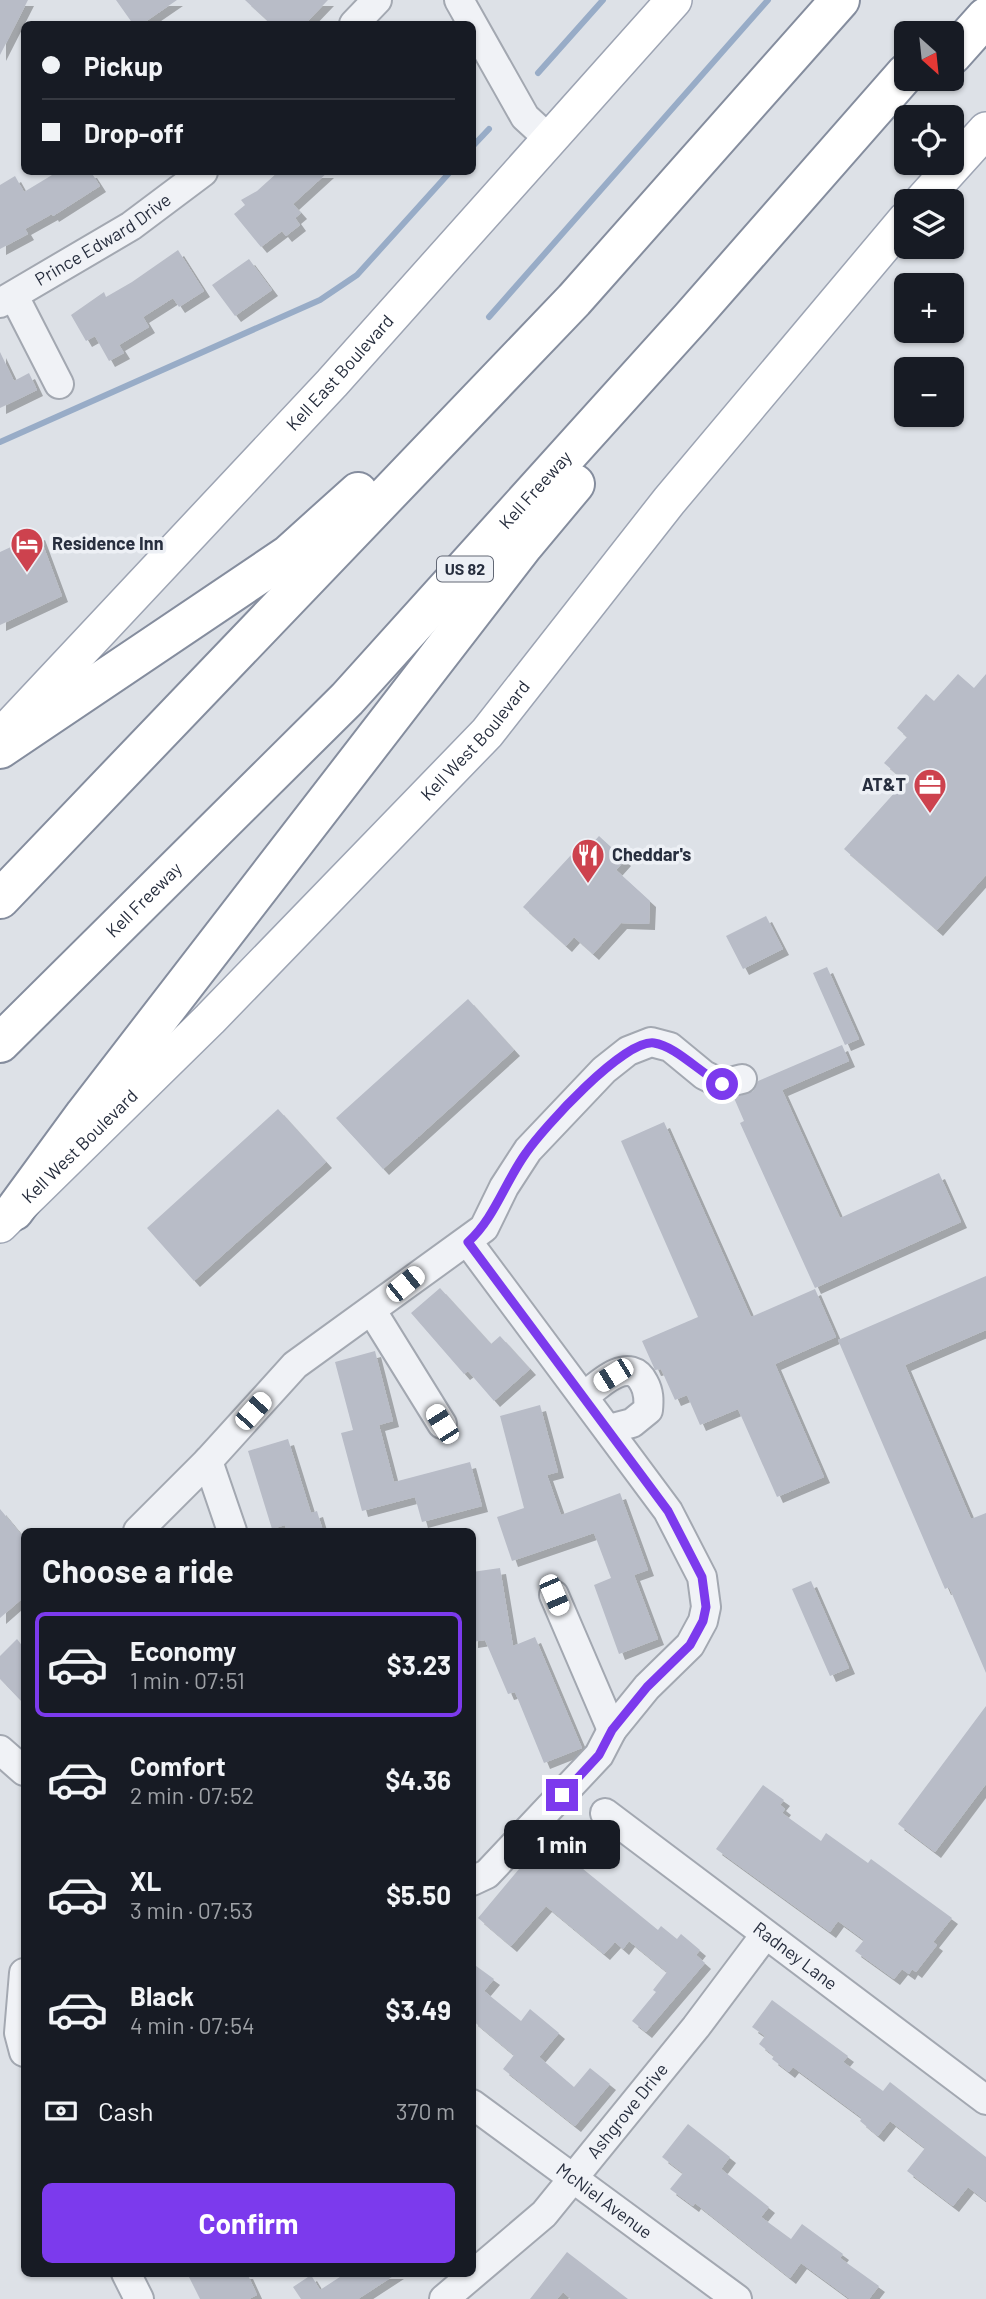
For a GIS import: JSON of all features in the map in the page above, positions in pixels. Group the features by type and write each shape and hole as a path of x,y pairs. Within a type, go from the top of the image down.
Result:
{"highway":[{"path":"0,899 574,300 840,0"},
{"path":"952,21 970,0"},
{"path":"964,42 986,17"},
{"name":"Kell Freeway","path":"0,1043 347,699 734,270 894,87"},
{"path":"734,270 884,131 920,91"},
{"path":"0,749 288,555 574,300"},
{"path":"7,1218 507,566 592,464 691,318"}],"main road":[{"name":"Kell East Boulevard","path":"0,738 332,383 674,0"},
{"path":"933,189 986,130"},
{"name":"Kell West Boulevard","path":"7,1218 209,1019 487,733 669,501 894,233"}],"street":[{"path":"357,21 377,0"},
{"path":"459,0 471,21"},
{"path":"476,30 525,117 550,140"},
{"name":"Prince Edward Drive","path":"7,299 131,226 199,175"},
{"path":"7,299 59,384"},
{"path":"139,1528 208,1461 295,1365 372,1311 422,1270 468,1242 484,1228 504,1187 528,1150 604,1070 628,1051 651,1042 670,1047 704,1075 722,1084 742,1079"},
{"path":"468,1242 585,1396 679,1532 702,1577 706,1607 703,1621 690,1645 647,1687 612,1730 599,1755 486,1874 476,1879"},
{"path":"372,1311 442,1424"},
{"path":"585,1396 600,1383 624,1371 634,1371 642,1378 649,1400 648,1410 624,1427 609,1429"},
{"path":"208,1461 231,1528"},
{"path":"554,1595 612,1730"},
{"path":"0,1750 21,1768"},
{"name":"Radney Lane","path":"605,1813 986,2100"},
{"name":"Ashgrove Drive","path":"476,2272 544,2214 696,2027 765,1935"},
{"path":"21,2009 21,2041"},
{"name":"McNiel Avenue","path":"476,2108 737,2299"},
{"path":"128,2277 139,2299"},
{"name":"Ashgrove Drive","path":"444,2299 470,2277"}],"building":[{"path":"0,0 28,0 0,55"},
{"path":"116,0 177,0 146,21 131,21"},
{"path":"245,0 328,0 308,21 268,21"},
{"path":"52,175 93,175 100,186 53,216 52,214 25,229 28,234 0,249 0,185 15,176 24,192"},
{"path":"275,175 325,175 293,204 301,213 295,218 300,225 286,236 282,231 261,247 234,214 245,205 241,200 257,191"},
{"path":"178,250 204,291 179,307 173,298 143,317 149,327 119,345 124,353 109,361 95,336 86,341 71,315 104,292 106,297 132,282"},
{"path":"249,259 272,290 235,316 212,285"},
{"path":"0,352 14,381 29,373 37,390 0,408"},
{"name":"Residence Inn","path":"39,534 62,596 0,625 0,552"},
{"name":"AT&T","path":"958,674 974,688 986,674 986,875 937,930 844,849 905,781 884,763 907,737 897,728 926,694 934,701"},
{"name":"Cheddar's","path":"599,836 625,860 616,870 650,901 649,924 621,923 593,954 574,937 566,946 523,907 584,841 590,846"},
{"path":"766,916 783,949 743,969 726,936"},
{"path":"827,967 859,1039 845,1045 813,973"},
{"path":"468,999 514,1050 383,1169 336,1118"},
{"path":"842,1045 849,1061 782,1090 840,1218 939,1173 961,1222 815,1288 740,1123 744,1121 734,1098 753,1091 758,1081"},
{"path":"278,1109 326,1162 194,1281 147,1228"},
{"path":"664,1122 751,1317 815,1289 836,1337 775,1364 824,1477 777,1497 738,1409 700,1425 687,1395 675,1400 661,1369 655,1370 642,1341 698,1317 621,1141"},
{"path":"986,1276 986,1330 905,1365 971,1519 986,1513 986,1673 949,1587 945,1589 838,1340"},
{"path":"440,1288 491,1344 500,1336 530,1369 494,1401 468,1371 464,1374 411,1313"},
{"path":"375,1351 393,1421 379,1425 394,1482 470,1462 482,1506 422,1522 415,1497 362,1511 341,1433 353,1430 335,1362"},
{"path":"540,1405 558,1472 547,1475 561,1515 620,1493 648,1570 634,1575 658,1639 619,1654 594,1585 611,1578 594,1533 512,1561 497,1517 524,1508 500,1416"},
{"path":"288,1439 311,1513 317,1511 322,1528 286,1528 285,1525 272,1528 248,1451"},
{"path":"0,1509 21,1534 21,1600 0,1618"},
{"path":"500,1568 513,1646 535,1637 582,1748 544,1763 515,1692 508,1694 485,1640 476,1641 476,1571"},
{"path":"811,1581 849,1668 830,1676 792,1589"},
{"path":"17,1639 21,1644 21,1701 0,1679 0,1656"},
{"path":"986,1706 986,1784 935,1852 898,1824"},
{"path":"763,1785 784,1800 780,1805 785,1809 782,1813 821,1841 826,1833 868,1863 871,1859 952,1918 933,1942 937,1945 916,1972 912,1969 909,1974 902,1969 894,1979 855,1951 864,1940 838,1921 830,1932 716,1849"},
{"path":"545,1838 658,1930 661,1926 677,1939 681,1934 700,1950 696,1955 705,1963 646,2032 632,2021 656,1992 653,1990 667,1972 629,1941 623,1949 615,1942 604,1954 546,1906 511,1946 478,1918"},
{"path":"476,1966 494,1979 484,1991 521,2021 530,2009 559,2033 539,2057 574,2087 590,2068 610,2084 575,2126 503,2069 514,2055 476,2023"},
{"path":"772,2000 848,2056 843,2062 883,2091 890,2082 986,2157 986,2201 968,2187 953,2206 907,2171 925,2148 890,2121 878,2136 860,2121 862,2118 793,2067 789,2072 772,2059 774,2056 759,2044 765,2036 752,2027"},
{"path":"688,2124 730,2157 721,2169 769,2207 761,2217 791,2239 802,2224 843,2254 840,2258 879,2286 869,2299 850,2299 801,2263 790,2278 695,2203 693,2206 670,2189 683,2173 662,2157"},
{"path":"567,2252 628,2299 571,2299 563,2292 557,2299 530,2299"},
{"path":"189,2277 249,2277 257,2295 249,2299 200,2299"},
{"path":"312,2277 320,2290 340,2277 392,2277 358,2299 301,2299 293,2287"}],"waterway":[{"path":"538,73 603,0"},
{"path":"489,317 768,0"},
{"path":"476,143 489,129"},
{"path":"0,442 320,300 357,275 447,175"}],"place":[{"name":"Residence Inn","path":"27,574"},
{"name":"AT&T","path":"930,815"},
{"name":"Cheddar's","path":"588,885"}],"route":[{"path":"562,1795 599,1755 612,1730 647,1687 690,1645 703,1621 706,1607 702,1577 668,1511 468,1242 484,1228 504,1187 528,1150 604,1070 628,1051 651,1042 670,1047 687,1063 722,1084"}]}
